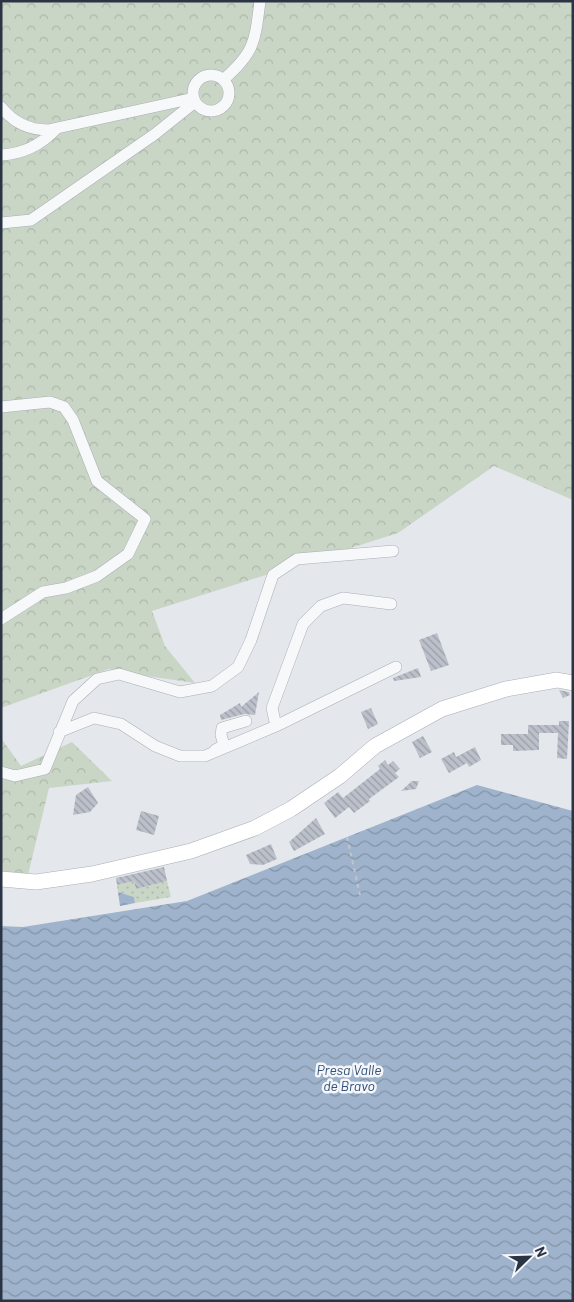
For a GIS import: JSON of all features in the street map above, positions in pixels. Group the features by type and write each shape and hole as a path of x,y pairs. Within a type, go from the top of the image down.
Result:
{"main road":[{"path":"1,879 36,882 92,874 200,848 255,828 291,809 340,776 375,746 442,709 506,689 557,680 573,683"}],"street":[{"path":"224,79 244,62 252,45 260,1"},
{"path":"215,75 224,79 229,87 230,95 222,108 207,111 194,100 193,88 203,76 215,75"},
{"path":"1,107 10,117 24,126 40,130 56,129 162,103 194,100"},
{"path":"1,223 31,220 155,134 194,100"},
{"path":"1,155 17,154 35,146 56,129"},
{"path":"1,407 50,402 64,407 73,420 97,481 145,518 128,554 97,576 66,588 43,592 1,618"},
{"path":"1,772 15,776 45,769 72,701 97,679 119,674 180,692 212,686 238,667 251,640 273,575 297,559 393,551"},
{"path":"276,726 272,708 303,624 321,606 344,598 391,604"},
{"path":"59,732 94,718 121,724 156,746 180,756 205,756 276,726 396,667"},
{"path":"205,756 224,745 221,735 222,728 246,721"}],"path":[{"path":"347,837 360,895"}],"green space":[{"path":"1,1 573,1 573,500 494,466 398,533 152,611 165,646 195,683 109,669 1,708"},
{"path":"1,738 21,766 72,742 112,781 49,788 28,875 1,872"},
{"path":"134,881 136,889 167,881 171,897 135,903 134,897 118,892 117,885"}],"water":[{"name":"Presa Valle de Bravo","path":"477,785 573,811 573,1301 1,1301 1,926 23,927 187,901"},
{"path":"118,892 134,897 135,903 120,906"}],"building":[{"path":"437,633 449,665 431,671 419,640"},
{"path":"418,668 421,677 394,681 393,678"},
{"path":"559,690 569,692 570,695 563,698"},
{"path":"259,692 255,715 244,714 221,720 220,715 240,703 241,707"},
{"path":"371,708 378,724 368,729 361,712"},
{"path":"559,721 569,721 567,759 557,758 558,733 539,733 539,750 513,751 513,745 501,745 501,734 528,734 528,725 559,725"},
{"path":"423,736 432,752 420,758 412,742"},
{"path":"475,747 481,760 469,767 467,763 449,773 441,759 454,752 456,757"},
{"path":"385,760 388,765 393,761 400,769 395,773 399,777 369,799 370,801 354,813 349,807 335,818 324,803 338,792 343,798 380,769 378,766"},
{"path":"412,781 419,781 416,789 401,791"},
{"path":"88,787 98,803 90,812 73,815 76,795"},
{"path":"141,811 159,816 154,835 136,830"},
{"path":"316,818 325,834 294,851 289,842"},
{"path":"271,844 277,859 263,865 250,864 246,855"},
{"path":"164,867 167,881 136,889 134,881 117,885 116,878"}]}
